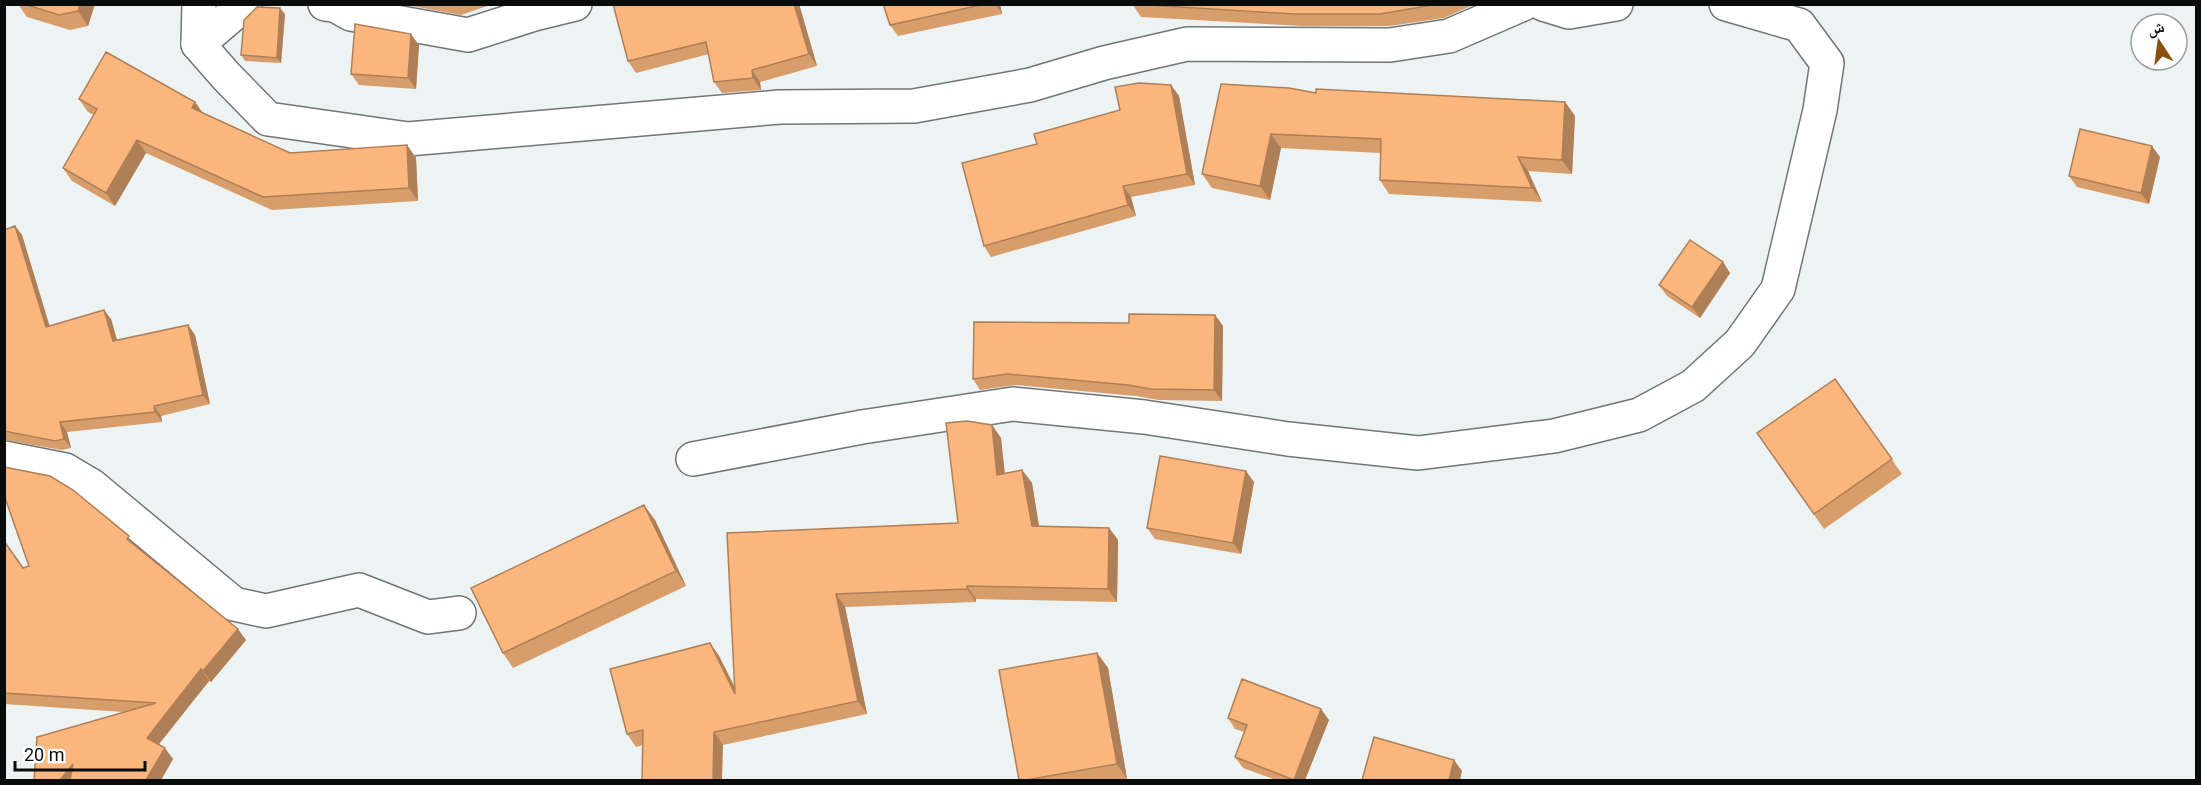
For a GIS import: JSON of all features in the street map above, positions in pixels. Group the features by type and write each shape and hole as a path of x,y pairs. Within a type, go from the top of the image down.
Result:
{"street":[{"path":"199,4 198,44 268,119 408,139 780,107 914,106 1030,85 1104,63 1187,44 1390,45 1449,36 1523,4"},
{"path":"198,44 245,4"},
{"path":"325,4 335,5 351,14 468,35 534,14 575,4"},
{"path":"1543,4 1569,12 1616,4"},
{"path":"693,459 862,427 1013,404 1144,417 1288,439 1418,453 1554,436 1639,415 1693,386 1724,358 1740,343 1778,289 1820,110 1827,63 1799,25 1726,4"},
{"path":"4,458 65,470 93,486 234,604 266,611 359,590 428,617 459,613"}],"building":[{"path":"24,4 80,4 78,11 59,15"},
{"path":"613,4 794,4 809,54 752,70 753,78 714,82 706,42 628,61"},
{"path":"883,4 985,4 890,25"},
{"path":"1133,4 1438,4 1380,14 1294,14"},
{"path":"257,7 280,8 277,58 241,55 244,20"},
{"path":"355,24 411,34 408,78 351,74"},
{"path":"106,52 195,102 192,108 290,153 407,145 409,188 263,197 137,140 106,193 63,168 97,109 79,99"},
{"path":"1139,83 1171,85 1187,174 1123,186 1128,205 984,246 962,163 1037,144 1034,134 1120,110 1115,87"},
{"path":"1221,84 1289,88 1316,93 1316,89 1565,102 1562,160 1518,157 1532,188 1380,180 1381,139 1271,134 1260,186 1202,174"},
{"path":"2080,129 2152,146 2141,193 2069,176"},
{"path":"15,226 46,327 104,310 113,341 188,325 203,395 154,406 155,412 60,422 64,439 55,441 4,431 4,230"},
{"path":"1690,240 1723,262 1692,307 1659,285"},
{"path":"1129,314 1215,315 1214,390 1151,389 1007,374 973,379 974,322 1129,323"},
{"path":"1835,379 1892,459 1814,514 1757,433"},
{"path":"967,421 992,425 997,475 1022,470 1032,526 1109,528 1108,589 967,586 967,589 836,594 858,701 714,732 713,780 642,780 643,730 627,734 610,669 710,643 735,694 727,533 958,523 946,423"},
{"path":"1160,456 1246,471 1233,543 1147,528"},
{"path":"4,467 50,476 73,490 129,536 127,539 238,629 203,671 201,669 147,738 165,748 146,780 70,780 73,764 60,780 34,780 37,737 156,703 4,693 4,541 23,568 29,566 4,495"},
{"path":"644,505 676,571 503,653 471,588"},
{"path":"1097,653 1117,764 1019,780 999,670"},
{"path":"1242,679 1321,709 1294,780 1235,757 1247,725 1228,718"},
{"path":"1374,737 1454,760 1449,780 1362,780"}]}
